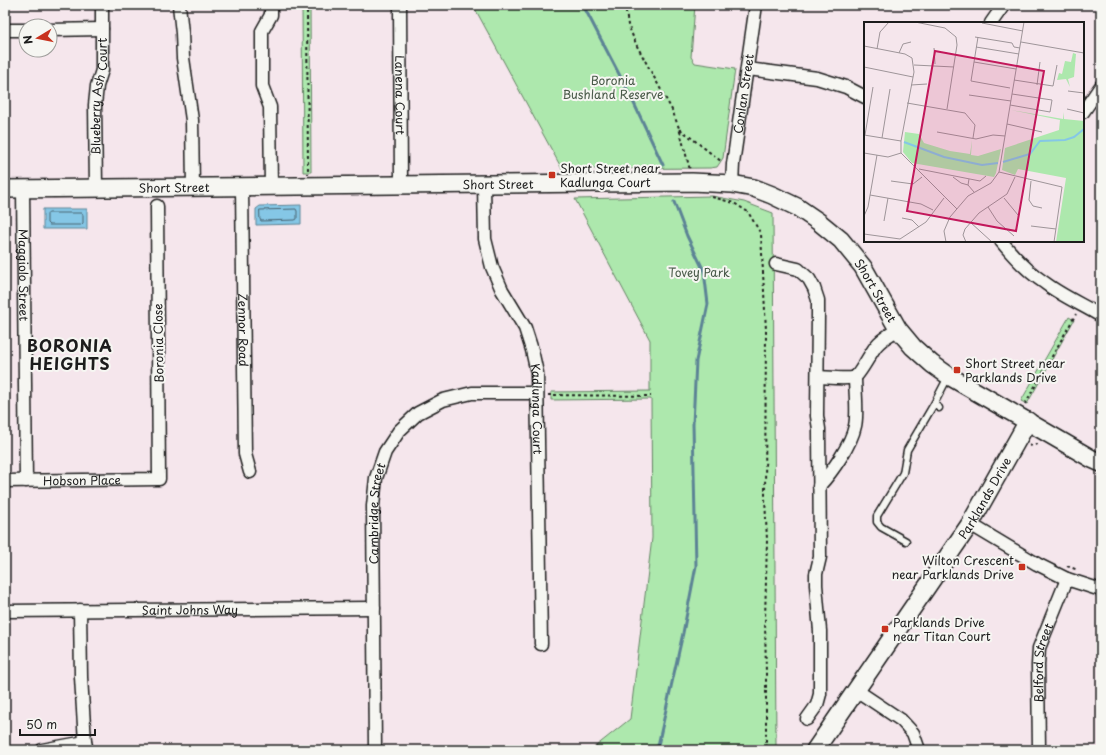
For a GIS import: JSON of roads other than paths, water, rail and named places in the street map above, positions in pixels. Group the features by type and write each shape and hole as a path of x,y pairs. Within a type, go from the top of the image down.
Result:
{"street":[{"name":"Blueberry Ash Court","path":"96,188 95,106 97,86 102,70 102,5"},
{"path":"179,5 183,58 192,120 193,187"},
{"path":"271,5 271,15 262,31 262,86 270,107 271,186"},
{"name":"Lanena Court","path":"400,5 401,185"},
{"name":"Conlan Street","path":"732,184 733,164 748,69 756,5"},
{"path":"992,22 1003,6"},
{"path":"58,30 102,29"},
{"path":"5,30 18,30"},
{"path":"748,69 817,78 846,87 864,96"},
{"path":"1084,111 1101,86"},
{"name":"Short Street","path":"5,189 692,182 732,184 754,188 798,208 819,222 841,240 863,267 898,329 913,347 932,364 949,376 1026,414 1092,459 1101,463"},
{"name":"Kadlunga Court","path":"484,185 485,239 492,267 502,290 525,328 537,373 541,644"},
{"name":"Zennor Road","path":"242,187 245,454 250,472"},
{"name":"Maggiolo Street","path":"23,189 26,481"},
{"name":"Boronia Close","path":"157,206 159,479"},
{"path":"1002,242 1013,256 1040,280 1101,315"},
{"path":"776,264 798,269 809,279 818,300 817,416 819,429 820,556 816,574 816,585 820,631 820,694 817,705 807,719"},
{"path":"818,377 855,377 860,372 877,345 898,329"},
{"path":"819,486 827,477 849,442 855,426 855,377"},
{"name":"Cambridge Street","path":"375,750 373,506 376,478 385,452 399,431 418,413 443,400 472,394 537,393"},
{"name":"Parklands Drive","path":"815,750 970,524 1026,414"},
{"name":"Hobson Place","path":"5,481 159,479"},
{"path":"970,524 1037,564 1067,579 1101,590"},
{"name":"Belford Street","path":"1039,750 1039,648 1067,579"},
{"name":"Saint Johns Way","path":"5,611 374,608"},
{"path":"42,750 86,746 81,677 80,610"},
{"path":"856,690 901,720 913,733 919,750"}],"lane":[{"path":"906,541 881,527 877,522 877,516 903,472 907,450 937,406 949,376"}],"water":[{"path":"301,205 301,224 256,225 256,209 260,206"},
{"path":"43,209 87,209 87,229 43,229"}],"waterway":[{"path":"583,5 631,97 663,165"},
{"path":"657,750 696,566 693,424 696,361 708,304 704,271 687,236 674,202"}],"place":[{"name":"Short Street near Kadlunga Court","path":"552,175"},
{"name":"Short Street near Parklands Drive","path":"957,370"},
{"name":"Wilton Crescent near Parklands Drive","path":"1022,567"},
{"name":"Parklands Drive near Titan Court","path":"885,629"}],"district":[{"name":"BORONIA HEIGHTS","path":"70,354"}],"park label":[{"name":"Boronia Bushland Reserve","path":"613,87"},
{"name":"Tovey Park","path":"699,272"}]}
